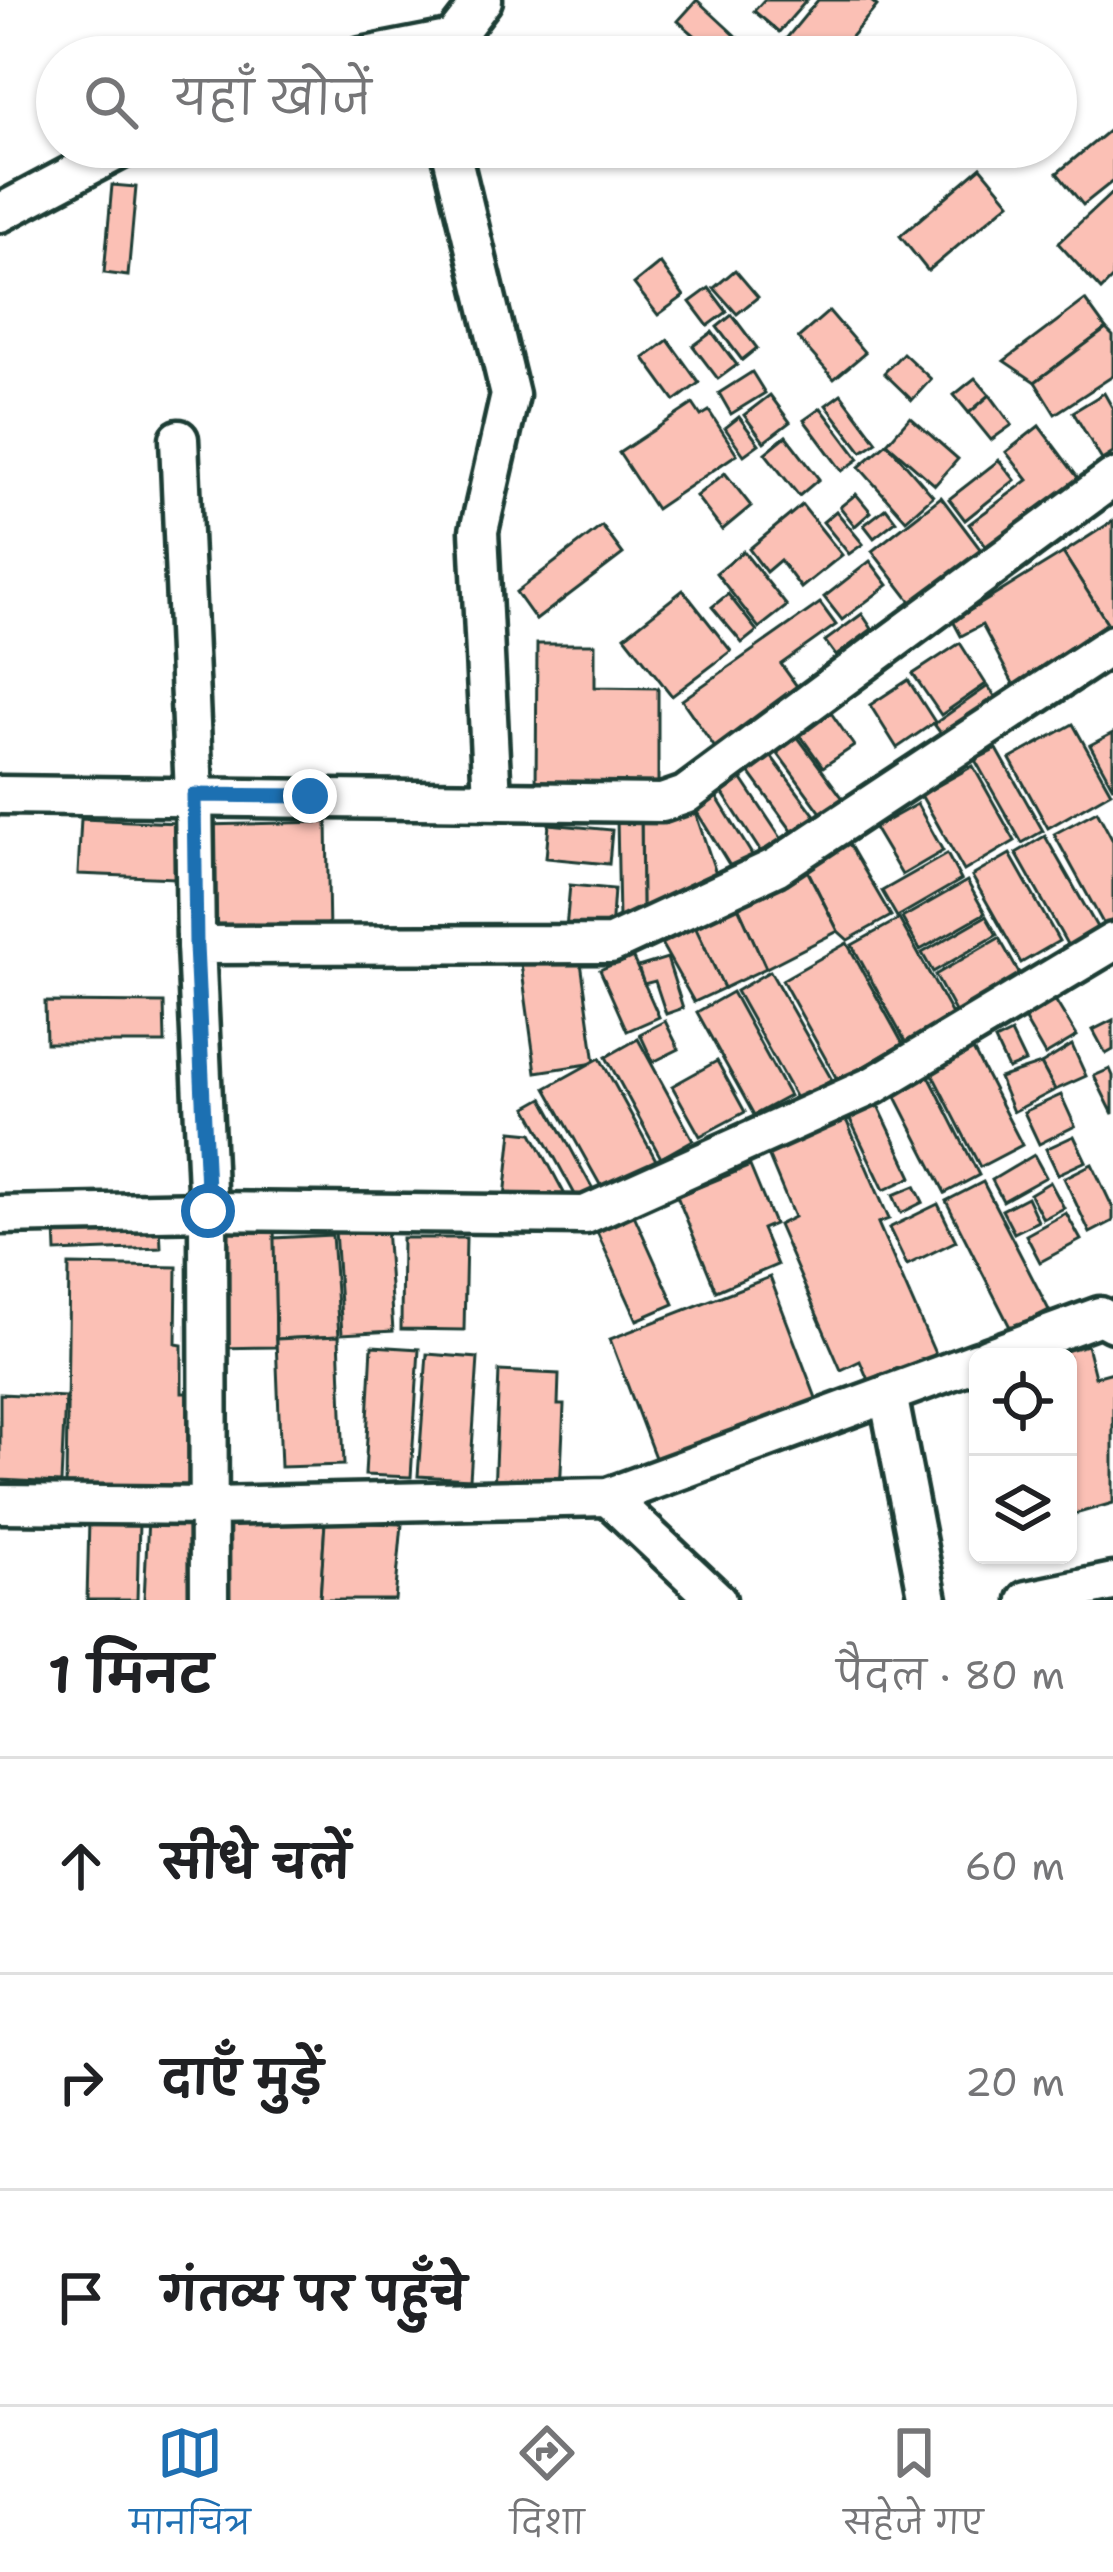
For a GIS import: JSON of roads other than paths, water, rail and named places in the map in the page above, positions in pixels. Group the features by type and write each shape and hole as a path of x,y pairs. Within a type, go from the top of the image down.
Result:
{"street":[{"path":"455,36 483,0"},
{"path":"0,213 85,168"},
{"path":"455,168 511,395 479,532 492,799"},
{"path":"179,439 208,1211 209,1600"},
{"path":"0,795 662,803 685,795 1113,478"},
{"path":"196,945 611,944 776,868 1113,644"},
{"path":"0,1214 585,1215 874,1085 1113,942"},
{"path":"1013,1348 1100,1316 1113,1323"},
{"path":"0,1504 211,1506 608,1497 969,1363"},
{"path":"888,1394 928,1600"},
{"path":"608,1497 717,1600"},
{"path":"1028,1600 1113,1582"}]}
